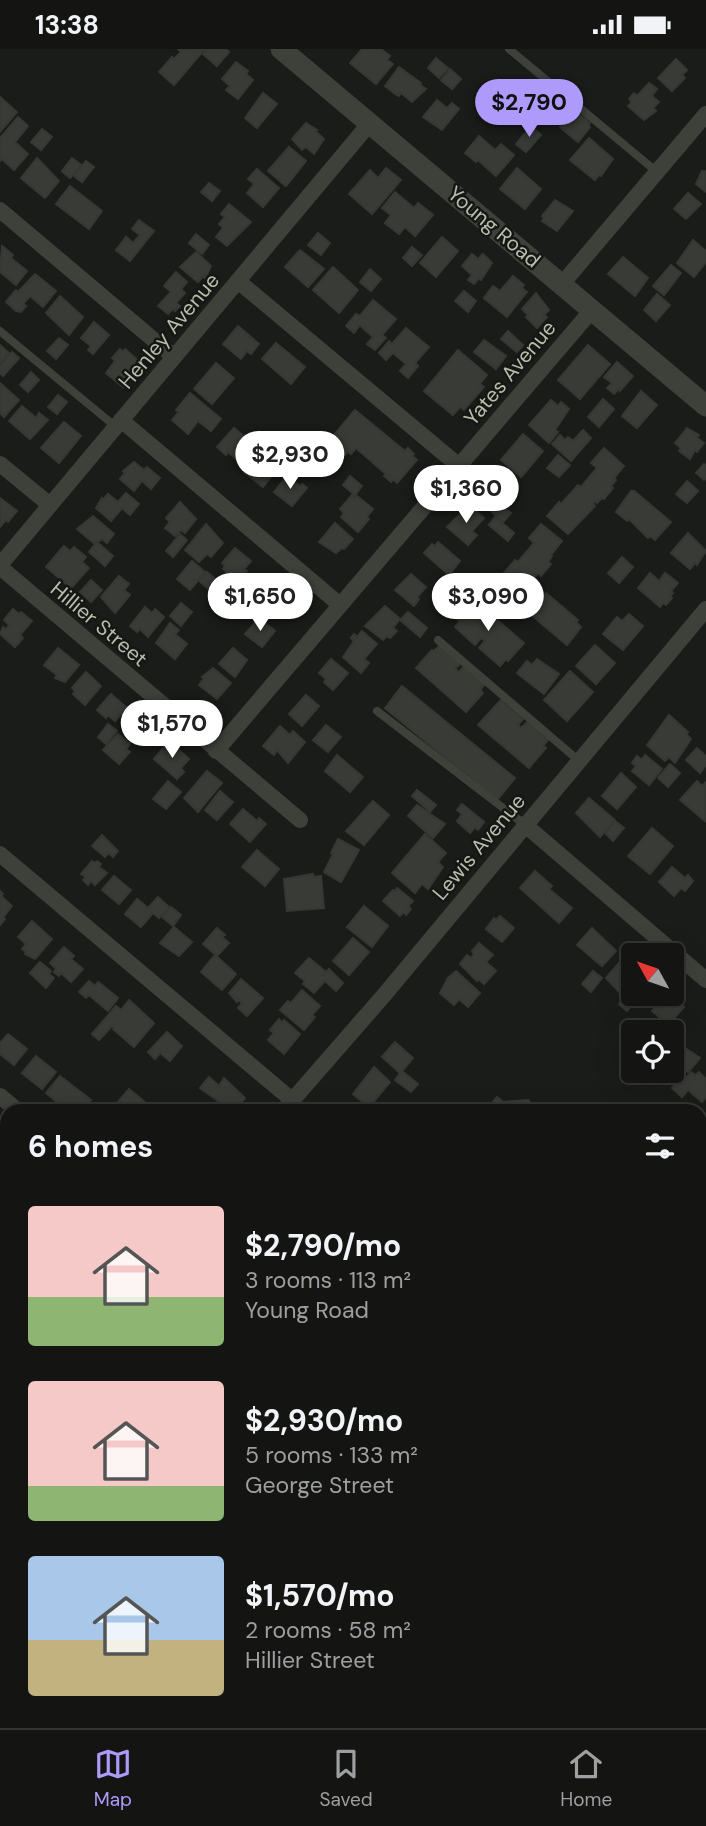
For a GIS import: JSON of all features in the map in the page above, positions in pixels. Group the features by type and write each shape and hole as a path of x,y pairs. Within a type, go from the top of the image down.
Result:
{"street":[{"name":"Young Road","path":"281,49 706,406"},
{"path":"562,284 706,114"},
{"name":"Henley Avenue","path":"0,566 370,123"},
{"path":"0,210 174,357"},
{"path":"238,281 459,466"},
{"name":"Yates Avenue","path":"216,751 592,310"},
{"path":"119,424 339,604"},
{"path":"0,464 50,505"},
{"name":"Hillier Street","path":"0,566 300,820"},
{"name":"Lewis Avenue","path":"289,1104 385,994 524,824 706,609"},
{"path":"524,824 706,980"},
{"path":"0,854 285,1104"}],"lane":[{"path":"509,49 657,172"},
{"path":"0,331 119,424"},
{"path":"438,640 578,760"},
{"path":"377,711 524,824"}],"building":[{"path":"178,49 204,50 174,85 159,72 172,57 174,59 181,52"},
{"path":"207,49 226,49 229,52 217,66 203,54"},
{"path":"362,49 381,49 390,56 387,60 393,64 376,84 350,63"},
{"path":"436,58 448,68 439,78 428,68"},
{"path":"676,59 687,70 682,75 685,78 672,91 658,78"},
{"path":"236,62 248,71 246,74 253,80 238,99 226,90 230,86 222,79"},
{"path":"399,67 426,89 412,102 401,93 399,96 385,86"},
{"path":"450,69 461,79 452,89 441,80"},
{"path":"649,83 657,89 652,96 659,102 653,108 656,111 644,120 628,106 634,93 637,96"},
{"path":"263,93 277,104 257,128 245,118"},
{"path":"0,97 17,112 0,132"},
{"path":"437,100 447,108 452,103 459,109 442,130 423,117"},
{"path":"574,110 590,123 590,127 578,142 560,127"},
{"path":"18,117 28,126 15,142 28,154 14,170 2,159 0,161 0,138"},
{"path":"306,123 324,139 314,154 306,147 302,150 292,139"},
{"path":"531,126 541,135 526,152 516,144"},
{"path":"42,129 52,137 41,150 31,142"},
{"path":"479,136 495,150 501,144 514,155 496,176 478,160 476,162 465,153"},
{"path":"589,138 613,159 595,180 570,160"},
{"path":"289,147 306,161 286,186 268,171"},
{"path":"37,158 59,181 45,198 21,178"},
{"path":"72,158 81,165 70,178 62,171"},
{"path":"86,161 94,167 82,182 74,176"},
{"path":"386,168 401,180 372,214 349,194 370,170 378,178"},
{"path":"517,168 541,189 525,209 500,189"},
{"path":"257,169 279,188 263,207 247,193 254,184 248,179"},
{"path":"702,171 706,171 706,192 696,184"},
{"path":"209,183 220,191 212,201 201,192"},
{"path":"70,186 102,211 89,229 56,204"},
{"path":"395,192 414,208 418,203 433,215 415,236 405,227 399,234 385,223 391,215 382,208"},
{"path":"688,193 701,204 686,219 674,209"},
{"path":"555,200 573,211 557,231 542,221 542,216"},
{"path":"229,204 251,222 227,246 216,237 223,228 219,224 225,217 221,214"},
{"path":"139,220 154,231 130,261 116,250 126,237 133,243 140,235 132,229"},
{"path":"318,233 330,243 321,255 308,245"},
{"path":"196,234 209,245 202,254 189,243"},
{"path":"442,237 458,251 436,277 420,263"},
{"path":"693,240 706,251 706,262 694,277 677,263"},
{"path":"2,246 13,255 11,258 27,271 16,285 0,272"},
{"path":"412,247 422,255 412,266 403,258"},
{"path":"300,250 324,269 308,287 285,267"},
{"path":"196,252 211,266 205,278 203,276 198,282 180,267"},
{"path":"472,254 478,259 483,254 492,263 481,280 479,278 474,284 468,280 472,275 462,266"},
{"path":"623,257 648,278 635,296 608,274"},
{"path":"671,265 681,273 664,295 653,286"},
{"path":"333,267 358,290 339,313 313,290"},
{"path":"370,269 381,279 371,291 360,282"},
{"path":"176,272 187,282 181,289 185,293 176,303 180,306 168,314 158,306 171,292 164,286"},
{"path":"35,274 56,291 43,307 30,296 23,304 26,306 21,312 16,311 6,302"},
{"path":"513,276 524,285 522,288 527,292 507,317 484,298 493,286 500,291"},
{"path":"464,291 476,301 468,312 455,301"},
{"path":"536,293 549,310 544,315 547,317 537,328 522,309"},
{"path":"657,294 670,305 656,321 644,310"},
{"path":"60,296 83,317 69,335 46,313"},
{"path":"373,300 396,319 382,335 386,338 375,350 367,344 373,337 360,325 354,333 346,326 356,314 360,316"},
{"path":"94,322 109,335 93,354 88,350 91,346 81,338"},
{"path":"238,326 259,344 251,354 247,351 241,359 223,344"},
{"path":"406,328 429,347 415,363 418,366 408,378 400,371 406,364 393,353 386,360 379,353 389,341 392,344"},
{"path":"508,331 523,345 517,352 501,339"},
{"path":"59,338 68,345 56,359 47,351"},
{"path":"484,340 506,356 496,369 474,352"},
{"path":"276,343 305,367 291,384 262,359"},
{"path":"0,345 9,353 0,363"},
{"path":"588,345 610,364 580,399 558,380"},
{"path":"120,349 123,352 125,349 142,364 123,387 106,373 115,361 112,358"},
{"path":"458,350 487,375 480,384 484,387 464,410 460,407 453,415 424,391"},
{"path":"12,352 19,358 3,376 0,366"},
{"path":"617,362 633,376 614,394 607,388 612,383 604,377"},
{"path":"216,363 234,378 212,404 194,389"},
{"path":"31,372 39,380 28,392 20,385"},
{"path":"0,383 19,400 4,417 0,413"},
{"path":"641,391 657,405 637,428 622,416"},
{"path":"190,393 221,419 211,431 198,421 188,434 172,420 179,412 176,410"},
{"path":"58,395 67,402 57,414 48,407"},
{"path":"603,399 614,409 599,427 588,417"},
{"path":"551,400 558,406 561,402 569,409 555,430 558,432 549,443 529,425"},
{"path":"22,406 36,418 39,413 48,420 30,439 9,421"},
{"path":"355,410 405,451 408,448 414,454 412,456 417,460 397,483 393,479 391,482 384,476 386,474 356,448 351,454 348,452 345,455 329,441"},
{"path":"64,422 81,436 59,463 41,448"},
{"path":"234,428 246,438 249,435 256,441 238,461 217,447"},
{"path":"687,428 699,435 697,438 704,443 697,452 695,450 690,459 679,451 681,448 675,443"},
{"path":"583,430 591,438 571,461 552,444 560,435 565,440 568,437 573,441"},
{"path":"523,434 543,451 521,477 501,460"},
{"path":"304,437 311,443 291,466 284,459"},
{"path":"604,448 624,466 614,478 616,480 611,486 613,488 604,499 597,503 595,501 595,506 568,534 547,516 578,485 581,487 597,468 591,463"},
{"path":"261,452 279,467 263,487 244,472"},
{"path":"558,455 570,465 559,477 547,468"},
{"path":"134,462 144,470 147,467 160,478 151,489 142,481 134,491 120,479 125,473 123,471"},
{"path":"704,464 706,478 704,480 696,473"},
{"path":"497,466 516,482 499,502 480,486"},
{"path":"287,476 307,488 292,506 274,492"},
{"path":"350,476 362,486 355,495 343,485"},
{"path":"687,481 698,491 687,503 676,494"},
{"path":"631,491 671,522 655,540 650,536 648,538 629,519 627,521 616,512"},
{"path":"126,493 139,504 130,515 122,508 111,521 96,508 108,494 118,502"},
{"path":"352,495 373,509 367,517 369,519 358,532 341,517 344,513 340,509"},
{"path":"0,498 17,511 0,527"},
{"path":"493,499 511,513 503,522 486,507"},
{"path":"180,502 196,519 185,533 181,530 175,536 165,528 170,522 166,518"},
{"path":"469,505 484,518 472,531 477,535 468,545 447,527"},
{"path":"93,516 114,534 107,543 102,539 95,544 77,529"},
{"path":"495,517 514,533 508,541 489,525"},
{"path":"335,523 353,539 336,553 319,542"},
{"path":"206,524 223,543 211,557 207,554 199,562 185,550"},
{"path":"541,524 562,541 551,555 548,562 551,564 541,576 538,573 528,580 531,582 505,611 482,592 495,577 498,580 515,560 518,562 534,543 529,538"},
{"path":"688,533 706,551 697,565 695,563 690,569 671,553"},
{"path":"180,534 187,540 173,557 166,551"},
{"path":"97,542 113,556 105,566 89,552"},
{"path":"438,542 460,561 449,575 424,553 432,544 435,546"},
{"path":"64,546 70,551 74,547 86,557 82,562 89,568 71,588 46,567"},
{"path":"235,548 251,561 244,569 247,571 241,579 236,574 232,577 223,569 225,565 222,563"},
{"path":"622,557 633,567 619,583 608,573"},
{"path":"192,561 205,572 190,590 177,579"},
{"path":"207,572 219,582 211,591 199,581"},
{"path":"650,573 659,581 665,573 678,583 671,591 672,598 666,605 663,603 660,607 638,588"},
{"path":"411,574 426,587 417,597 419,599 414,606 395,590"},
{"path":"119,576 129,584 124,590 130,595 115,613 101,597"},
{"path":"259,576 270,586 261,596 250,587"},
{"path":"279,577 303,598 288,615 264,595"},
{"path":"91,580 102,590 91,602 80,592"},
{"path":"546,593 578,620 576,622 581,627 567,645 530,614 532,612 529,610 536,602 538,604"},
{"path":"474,600 524,643 500,666 479,648 485,641 481,638 475,645 455,627 460,621 457,619"},
{"path":"181,603 192,612 181,626 170,616"},
{"path":"385,606 400,619 393,628 397,631 390,638 387,636 383,640 365,626"},
{"path":"145,607 152,613 155,609 164,617 148,637 140,629 137,632 130,626"},
{"path":"13,609 32,621 20,635 23,638 15,647 0,634 3,627 6,629 9,625 4,620"},
{"path":"408,612 427,628 420,637 400,620"},
{"path":"629,614 643,626 623,650 603,634 617,617 622,621"},
{"path":"259,618 275,631 262,647 245,634"},
{"path":"170,623 179,630 175,634 187,644 175,659 156,643"},
{"path":"362,631 377,644 364,659 369,663 361,673 343,657 354,641 351,638 354,634 357,637"},
{"path":"440,645 461,663 455,669 459,672 464,666 485,684 480,690 483,693 466,712 416,668"},
{"path":"595,645 615,663 596,684 576,666"},
{"path":"58,648 79,665 65,682 55,678 57,675 44,665"},
{"path":"233,648 247,660 235,677 219,664"},
{"path":"331,659 348,673 333,690 319,673"},
{"path":"537,659 559,674 544,694 517,673 527,661 532,665"},
{"path":"213,668 231,683 217,699 199,685 204,678 202,677"},
{"path":"570,671 593,692 567,721 544,700"},
{"path":"86,672 101,686 85,705 73,694 75,691 72,688"},
{"path":"402,686 515,778 497,800 385,708"},
{"path":"111,694 127,708 115,721 108,715 106,718 97,710"},
{"path":"306,695 319,706 302,726 289,714"},
{"path":"501,700 523,719 518,725 521,728 527,722 548,740 543,746 546,748 529,768 478,725"},
{"path":"669,715 688,732 686,734 691,739 675,763 669,757 665,761 647,745"},
{"path":"108,724 117,731 106,744 98,737"},
{"path":"326,725 341,737 328,752 313,740"},
{"path":"280,726 290,735 293,731 305,742 288,763 277,750 274,755 263,746"},
{"path":"118,734 130,744 126,749 130,752 119,764 103,750"},
{"path":"169,741 189,759 181,768 184,772 177,779 154,759"},
{"path":"697,748 706,756 706,765 700,773 686,760"},
{"path":"337,755 363,777 350,792 325,771"},
{"path":"645,755 662,769 649,785 632,771 636,766 632,763 637,756 642,760"},
{"path":"670,764 680,773 668,787 658,778"},
{"path":"207,771 222,783 198,812 184,798"},
{"path":"621,773 636,787 617,809 602,796"},
{"path":"168,781 181,792 166,809 153,799"},
{"path":"697,781 702,786 706,782 705,821 680,800"},
{"path":"417,790 436,805 430,812 412,796"},
{"path":"220,791 233,802 217,820 205,810"},
{"path":"589,798 615,820 600,837 576,813"},
{"path":"373,801 389,815 364,845 346,831"},
{"path":"462,804 484,822 478,830 475,827 470,833 457,821 462,814 457,810"},
{"path":"417,805 445,824 433,838 408,816"},
{"path":"243,809 257,821 259,818 266,824 250,842 230,824"},
{"path":"615,821 624,828 613,841 605,833"},
{"path":"652,828 673,846 650,874 628,856"},
{"path":"425,834 446,853 438,862 443,867 428,889 422,884 415,893 392,873"},
{"path":"102,835 118,851 113,857 109,853 105,857 92,846"},
{"path":"338,839 359,850 341,882 324,872"},
{"path":"257,850 279,869 265,886 242,867"},
{"path":"92,861 101,864 99,867 107,873 95,885 91,881 88,885 83,880 86,877 81,874"},
{"path":"672,867 685,878 688,875 693,881 685,891 681,888 674,896 659,882"},
{"path":"535,871 552,886 549,889 572,908 559,923 520,888"},
{"path":"313,874 314,877 321,876 324,908 287,911 284,879"},
{"path":"114,876 131,890 119,904 102,890"},
{"path":"397,888 413,901 408,906 411,909 406,915 404,912 400,916 383,901"},
{"path":"0,891 3,894 1,896 12,906 0,925"},
{"path":"158,897 169,907 159,918 153,913 141,927 125,914 137,899 148,908"},
{"path":"364,906 388,926 372,947 347,927"},
{"path":"171,907 181,915 173,926 162,917"},
{"path":"500,916 514,928 502,942 486,929 494,918 496,920"},
{"path":"32,921 52,939 35,959 25,954 22,949 26,944 18,937"},
{"path":"174,927 192,942 179,956 160,943"},
{"path":"217,928 229,943 217,956 203,944"},
{"path":"592,928 616,951 602,966 577,945"},
{"path":"353,938 369,952 349,975 333,961"},
{"path":"479,943 493,955 486,962 496,971 484,984 478,979 477,981 460,964 467,955 471,958 474,954 472,951"},
{"path":"64,947 74,956 71,959 83,969 71,982 61,973 59,976 54,972 56,969 50,963"},
{"path":"215,955 236,974 222,990 201,972"},
{"path":"309,958 326,972 329,969 343,983 336,991 325,981 314,993 303,984 305,981 295,973"},
{"path":"621,960 621,994 606,978"},
{"path":"40,962 51,971 49,974 54,978 46,988 30,973"},
{"path":"456,971 480,993 468,1007 459,999 454,1005 440,993 448,978"},
{"path":"593,971 602,978 591,992 582,984"},
{"path":"241,979 263,998 247,1016 238,1008 242,1003 239,1000 237,1002 229,993"},
{"path":"89,981 95,986 98,982 118,998 108,1011 89,995 86,998 79,992"},
{"path":"302,990 320,1006 304,1030 280,1010 288,1001 291,1003"},
{"path":"129,1000 154,1023 134,1047 113,1029 113,1025 99,1040 92,1034 116,1006 121,1010"},
{"path":"656,1006 684,1007 672,1020 662,1020 652,1011"},
{"path":"279,1019 300,1034 284,1054 268,1040 274,1033 270,1030"},
{"path":"167,1032 182,1046 170,1061 160,1053 155,1059 148,1052"},
{"path":"8,1034 27,1049 14,1065 0,1054 0,1043"},
{"path":"395,1042 413,1058 402,1071 418,1084 411,1092 395,1080 400,1073 382,1057"},
{"path":"684,1047 700,1058 688,1072 684,1069"},
{"path":"36,1056 56,1072 42,1089 22,1073"},
{"path":"374,1067 390,1082 372,1104 365,1104 353,1094"},
{"path":"691,1072 695,1075 699,1072 706,1079 706,1097 702,1102 688,1090 682,1097 672,1088 676,1083 684,1083"},
{"path":"60,1076 91,1100 88,1104 59,1104 46,1093"},
{"path":"209,1077 219,1086 224,1078 245,1098 240,1104 220,1104 200,1088"},
{"path":"129,1089 147,1104 118,1104"},
{"path":"497,1097 503,1102 528,1100 532,1104 480,1104 492,1103"}]}
